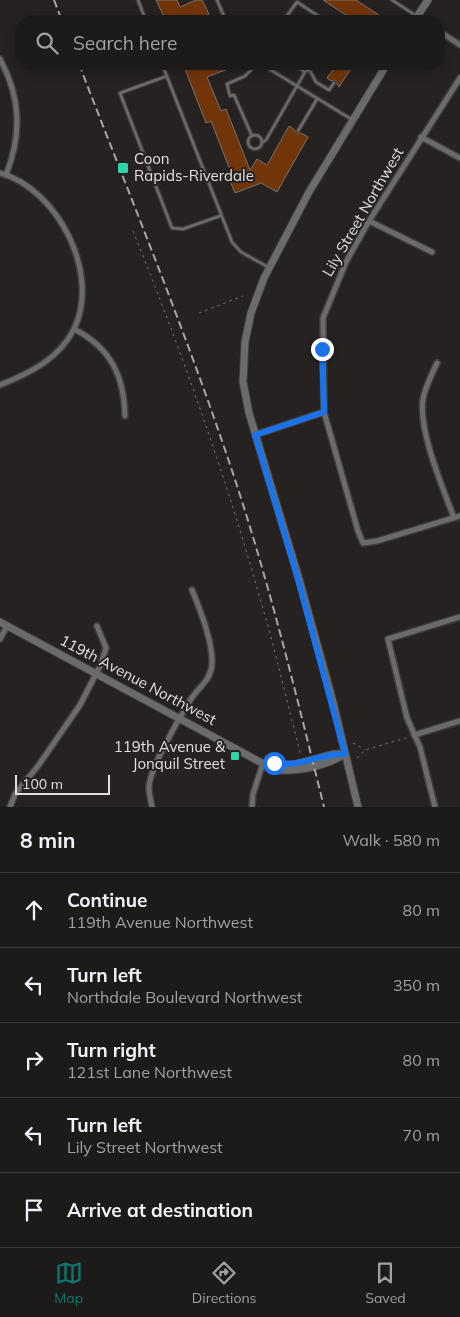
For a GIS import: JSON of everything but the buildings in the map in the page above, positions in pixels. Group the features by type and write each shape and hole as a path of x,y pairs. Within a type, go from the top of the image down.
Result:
{"street":[{"path":"418,15 428,0"},
{"path":"445,35 460,45"},
{"path":"0,59 13,92 17,121 17,139 3,174 41,198 66,231 78,262 82,284 80,309 74,329 61,348 44,364 0,385"},
{"path":"358,807 298,579 255,435 243,382 245,342 250,313 269,268 309,192 383,70"},
{"name":"Lily Street Northwest","path":"454,518 377,541 363,543 358,532 324,412 323,318 346,262 369,221 460,78"},
{"path":"421,137 460,158"},
{"path":"369,221 432,252"},
{"path":"74,329 99,345 114,363 122,382 125,416"},
{"path":"437,363 423,397 422,412 436,468 454,518 460,516"},
{"path":"255,435 324,412"},
{"path":"152,807 148,787 151,778 180,718 194,695 206,682 212,663 207,635 192,590"},
{"path":"435,807 420,748 407,718 388,639 460,617"},
{"path":"0,639 3,624"},
{"name":"119th Avenue Northwest","path":"3,624 273,768 294,770 335,760 345,754"},
{"path":"10,807 15,794 38,766 80,705 96,674 106,648 97,626"},
{"path":"414,735 460,721"},
{"name":"119th Avenue Northwest","path":"263,762 288,765 334,754 345,754"},
{"path":"252,807 263,762"}],"lane":[{"path":"138,0 144,15"},
{"path":"218,0 224,15"},
{"path":"392,0 410,15"},
{"path":"287,15 297,2 317,15"},
{"path":"164,70 220,216 232,242 241,252 269,268"},
{"path":"252,70 226,86 230,96 234,95 252,136"},
{"path":"271,70 352,120"},
{"path":"252,136 248,144 253,150 260,148 296,86 308,70"},
{"path":"310,70 316,82 329,90 334,83"},
{"path":"167,76 120,92 172,228 183,229 220,216"},
{"path":"298,131 317,98"},
{"path":"252,136 258,136 263,142"}],"path":[{"path":"133,231 155,286 227,489 260,595 303,762"},
{"path":"200,312 243,296"},
{"path":"357,758 365,750 414,735"},
{"path":"353,743 365,750"}],"railway":[{"path":"54,0 60,15"},
{"path":"81,70 183,332 222,440 274,611 324,807"}],"place":[{"name":"Coon Rapids-Riverdale","path":"123,168"},
{"name":"119th Avenue & Jonquil Street","path":"235,756"}],"route":[{"path":"274,763 293,765 334,754 345,754 333,702 255,435 324,412 322,349"}]}
